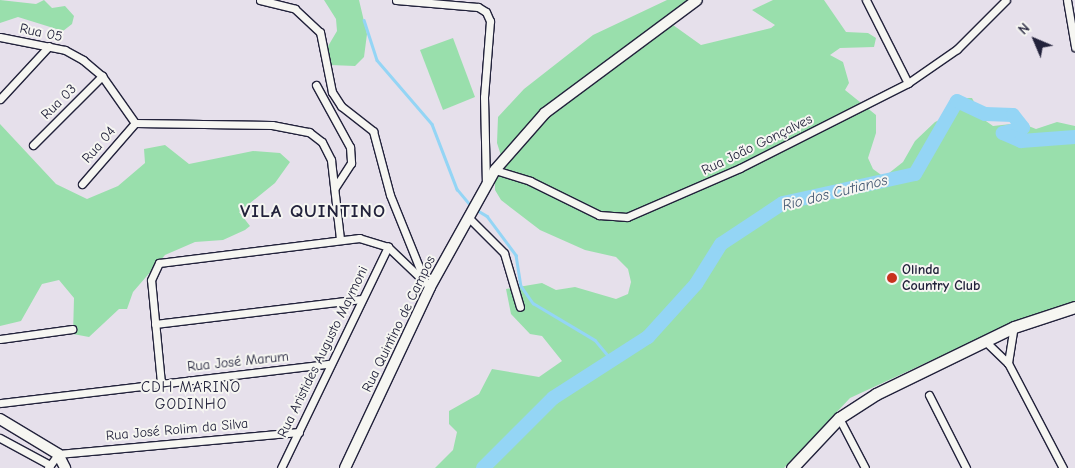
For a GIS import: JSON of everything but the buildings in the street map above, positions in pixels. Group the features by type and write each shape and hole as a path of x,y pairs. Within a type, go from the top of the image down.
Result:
{"main road":[{"name":"Rua Quintino de Campos","path":"345,468 428,284 494,170 545,113 698,0"},
{"path":"792,468 839,418 916,373 1014,327 1075,307"},
{"path":"0,419 58,454 65,468"}],"street":[{"path":"260,0 295,9 320,32 332,92 342,106 373,131 390,195 428,284"},
{"path":"396,0 478,7 486,12 490,21 484,97 486,183"},
{"path":"866,0 908,83"},
{"name":"Rua João Gonçalves","path":"494,170 530,181 599,215 627,217 740,168 908,83 957,49 1006,0"},
{"path":"1067,0 1075,47"},
{"name":"Rua 05","path":"0,37 49,46 83,60 102,76 135,123"},
{"path":"0,99 49,46"},
{"name":"Rua 03","path":"33,145 102,76"},
{"path":"316,86 350,147 351,163 335,188"},
{"path":"135,123 295,127 322,142 335,188 340,239"},
{"name":"Rua 04","path":"82,184 135,123"},
{"path":"469,215 504,253 520,307"},
{"path":"161,383 151,280 159,263 359,238 388,247 428,284"},
{"name":"Rua Aristides Augusto Maymoni","path":"280,468 329,364 388,247"},
{"path":"155,324 361,299"},
{"path":"1008,363 1014,327"},
{"path":"0,339 72,329"},
{"path":"985,341 1008,363 1063,468"},
{"name":"Rua José Marum","path":"0,402 329,364"},
{"path":"929,395 966,468"},
{"path":"839,418 865,468"},
{"name":"Rua José Rolim da Silva","path":"58,454 298,432"},
{"path":"0,438 49,466 58,454"}],"green space":[{"path":"0,0 36,4 44,0 52,8 65,6 74,16 72,24 63,31 18,17 0,23"},
{"path":"324,0 359,0 367,34 364,57 355,66 330,65 324,53 337,31 336,19"},
{"path":"667,0 703,0 673,25 701,45 771,28 775,25 752,10 773,0 824,0 846,32 868,33 876,38 874,47 840,48 830,55 843,62 849,83 845,90 876,115 876,133 868,158 873,169 884,177 903,162 915,141 935,122 946,117 960,98 972,98 983,119 993,126 1021,123 1036,129 1057,122 1075,126 1075,303 1010,324 850,398 784,468 435,468 453,450 457,432 449,424 449,411 479,394 492,369 539,377 562,361 542,336 530,334 511,314 506,289 542,283 556,290 575,287 616,299 628,294 631,282 628,269 616,257 585,250 540,230 501,200 495,190 495,177 505,168 497,143 498,117 524,89 593,35"},
{"path":"453,38 475,97 443,110 420,50"},
{"path":"0,124 56,184 87,199 118,186 145,163 144,149 165,145 189,164 253,151 280,153 290,162 275,183 239,212 250,226 223,240 195,242 165,255 133,292 127,309 119,309 89,337 73,334 74,298 59,280 42,284 21,321 0,326"}],"waterway":[{"path":"364,20 377,60 432,124 457,189 472,207"},
{"name":"Rio dos Cutianos","path":"483,468 553,398 648,337 696,284 721,244 783,203 915,174 957,101 985,114 1013,115 1023,128 1003,133 1021,141 1075,137"},
{"path":"477,210 487,216 516,255 521,286 533,303 595,340 612,360"}],"place":[{"name":"Olinda Country Club","path":"892,278"}],"district":[{"name":"VILA QUINTINO","path":"313,212"},
{"name":"CDH MARINO GODINHO","path":"191,396"}]}
